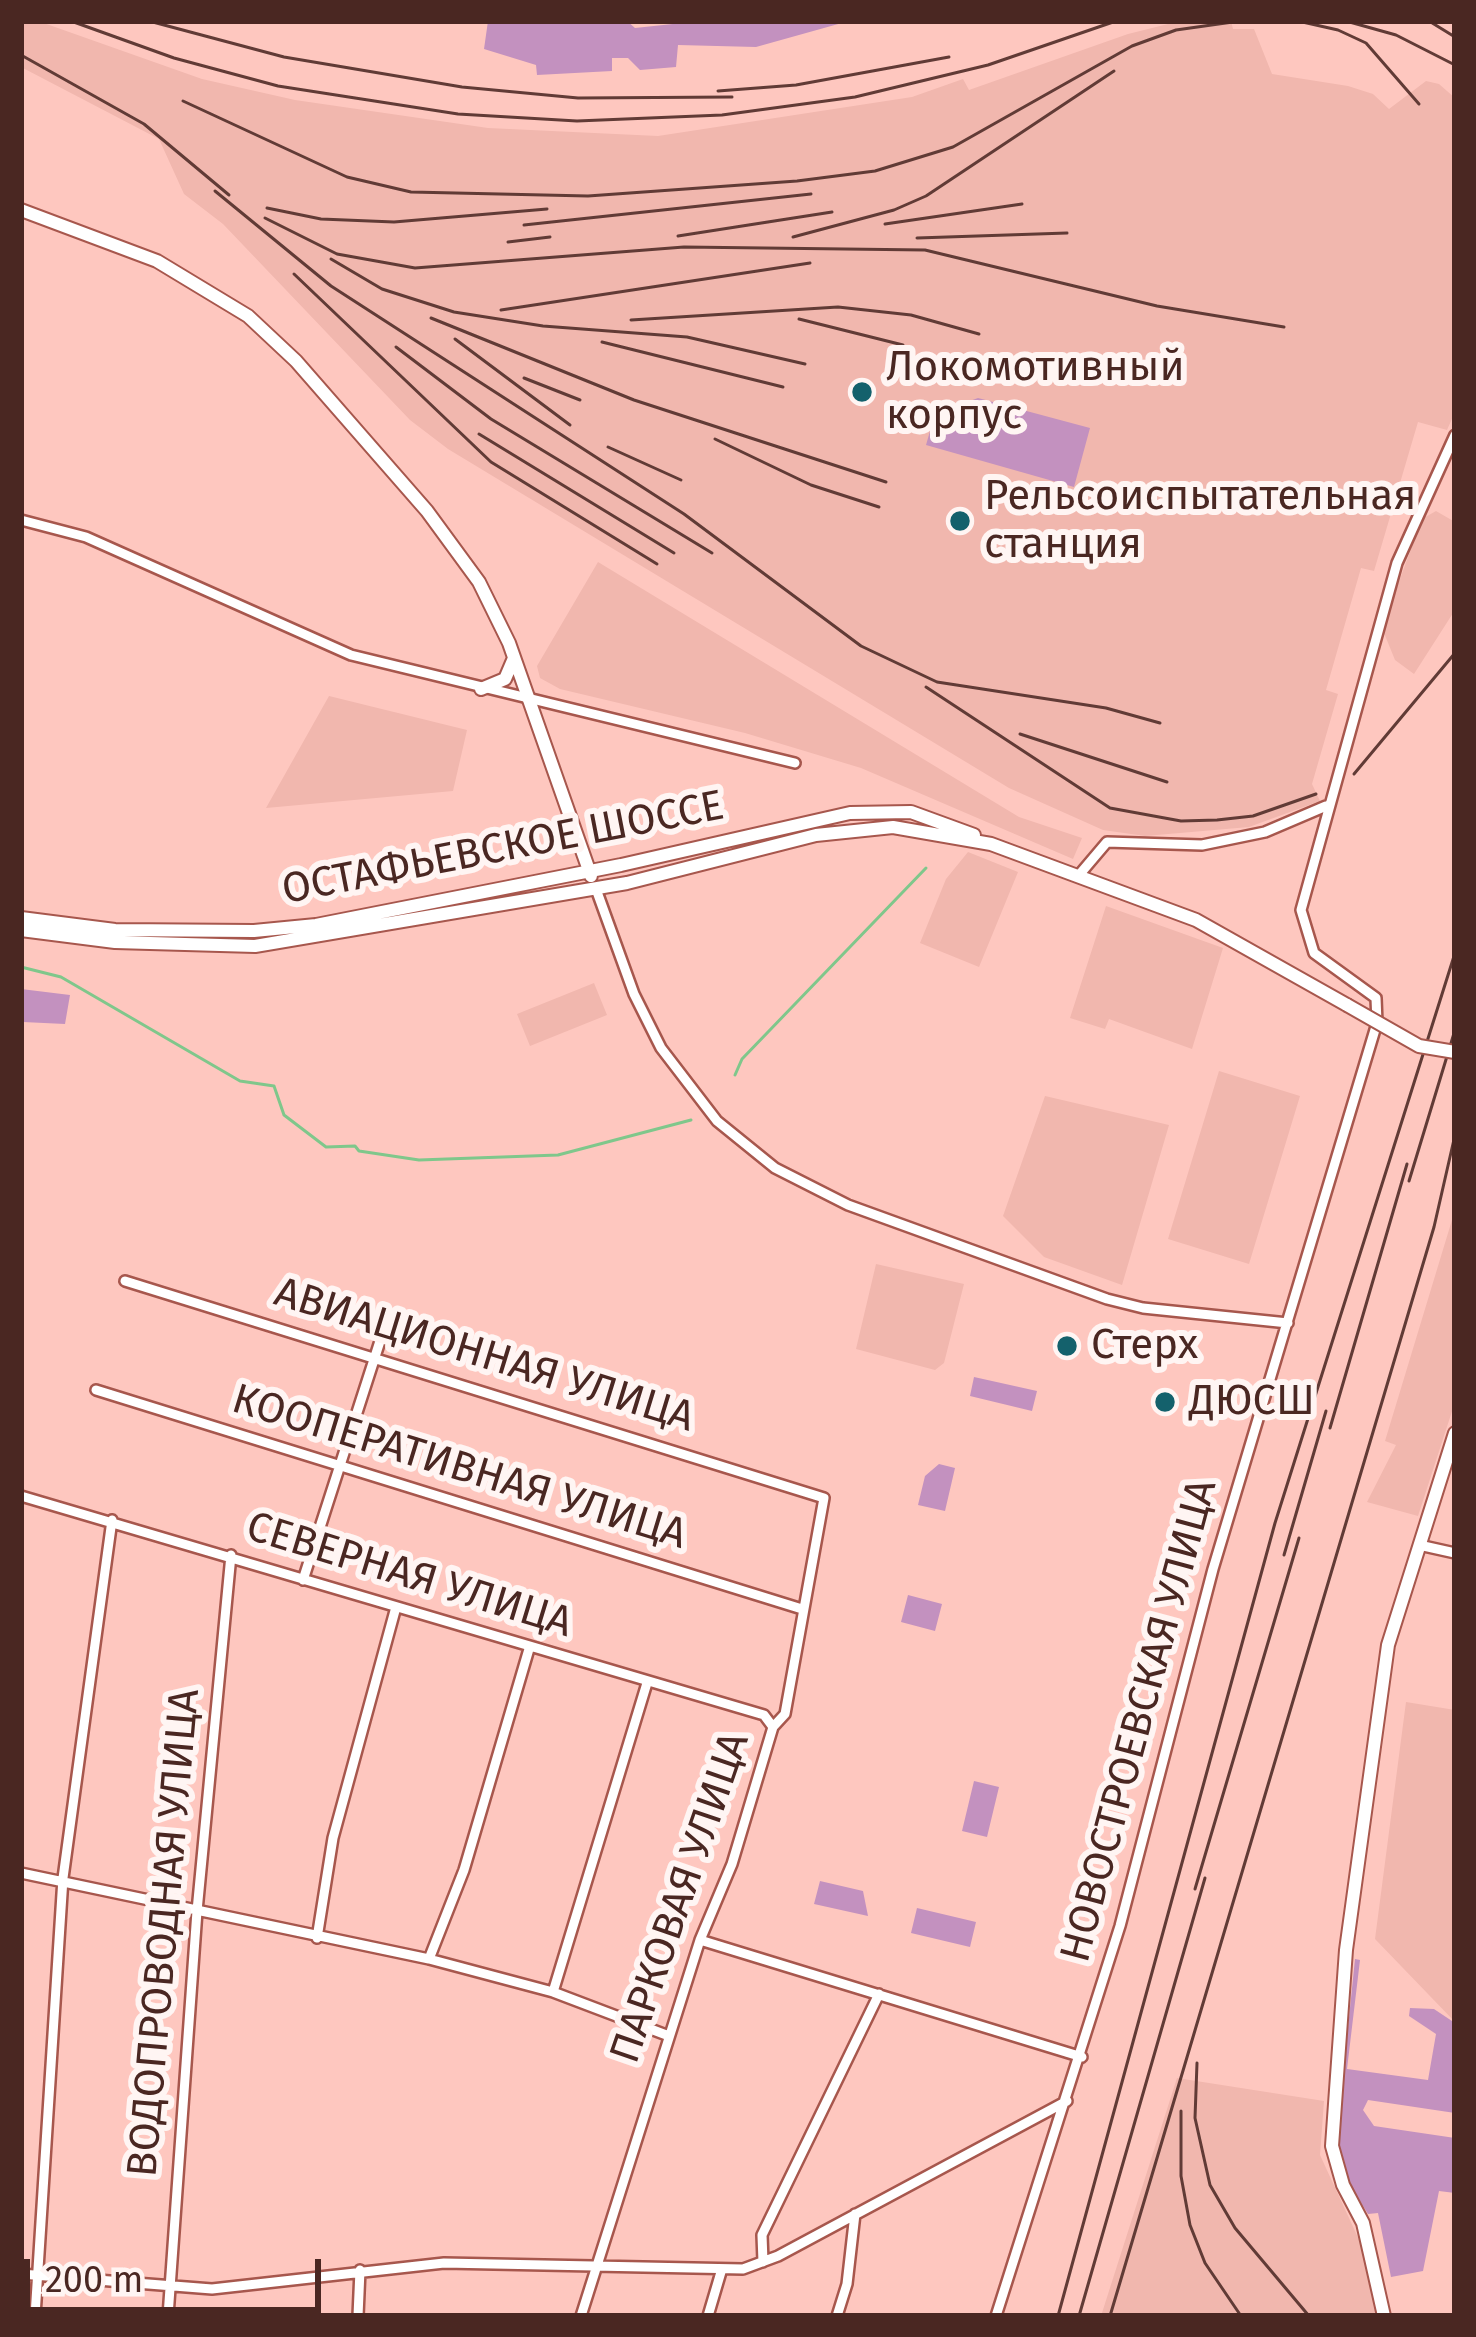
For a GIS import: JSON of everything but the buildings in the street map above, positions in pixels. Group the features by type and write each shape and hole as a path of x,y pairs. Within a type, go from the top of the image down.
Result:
{"main road":[{"path":"21,210 157,261 200,283 271,336 445,535 479,582 514,657 596,889"},
{"path":"481,689 505,679 514,657"},
{"name":"ОСТАФЬЕВСКОЕ ШОССЕ","path":"21,918 158,932 254,932 590,871 868,811 928,817 1196,920 1411,1042 1455,1052"},
{"name":"ОСТАФЬЕВСКОЕ ШОССЕ","path":"21,930 116,942 255,946 596,889 853,829 914,829 991,844"},
{"path":"1384,2316 1363,2223 1343,2185 1332,2146 1347,1937 1394,1615 1455,1433"}],"street":[{"path":"1079,875 1107,842 1202,845 1265,832 1326,806 1397,563 1455,435"},
{"path":"21,520 86,537 321,645 530,702 695,735 795,763"},
{"name":"НОВОСТРОЕВСКАЯ УЛИЦА","path":"996,2316 1082,2057 1213,1569 1377,1023 1378,1006 1367,990 1328,968 1302,928 1303,892 1326,806"},
{"path":"596,889 634,994 669,1061 717,1121 775,1168 848,1205 1106,1299 1142,1308 1288,1323"},
{"name":"АВИАЦИОННАЯ УЛИЦА","path":"124,1281 374,1354 824,1498"},
{"path":"303,1580 381,1338"},
{"name":"КООПЕРАТИВНАЯ УЛИЦА","path":"96,1390 802,1609"},
{"name":"СЕВЕРНАЯ УЛИЦА","path":"21,1496 764,1715 772,1727"},
{"name":"ПАРКОВАЯ УЛИЦА","path":"581,2316 700,1940 732,1864 772,1727 784,1714 824,1498"},
{"path":"35,2316 62,1878 112,1520"},
{"path":"1419,1545 1455,1553"},
{"name":"ВОДОПРОВОДНАЯ УЛИЦА","path":"168,2316 196,1911 231,1555"},
{"path":"316,1938 333,1838 396,1607"},
{"path":"429,1959 464,1870 529,1649"},
{"path":"553,1992 646,1683"},
{"path":"21,1873 429,1959 553,1992 669,2036"},
{"path":"700,1940 1082,2057"},
{"path":"763,2262 762,2235 879,1994"},
{"path":"21,2274 170,2289 246,2286 444,2263 721,2272 763,2262 1067,2101"},
{"path":"837,2316 847,2284 855,2214"},
{"path":"358,2316 360,2270"},
{"path":"708,2316 721,2272"}],"shaded area":[{"path":"21,21 38,21 202,79 295,100 488,128 658,136 912,97 963,79 969,90 1128,34 1180,21 1231,21 1233,29 1254,29 1272,74 1348,86 1373,94 1389,109 1426,81 1439,84 1455,98 1455,412 1447,430 1418,422 1374,571 1361,568 1326,690 1338,694 1312,784 1320,801 1249,827 1145,836 1103,830 1009,788 448,449 410,420 223,224 184,194 159,139 21,67"},
{"path":"488,21 627,21 635,28 701,21 849,21 756,47 678,45 676,67 640,70 628,58 612,58 612,71 537,75 536,65 484,49"},
{"path":"978,398 1090,428 1074,487 926,445 935,414"},
{"path":"1436,511 1455,522 1455,610 1414,674 1395,660 1382,628 1422,519"},
{"path":"598,562 1019,817 1082,838 1073,859 861,768 745,733 560,689 540,678 537,666"},
{"path":"329,696 467,730 453,791 266,808"},
{"path":"968,852 1018,872 979,967 920,943 946,879"},
{"path":"1106,906 1223,948 1192,1049 1109,1019 1105,1029 1070,1018"},
{"path":"594,983 607,1015 530,1046 517,1014"},
{"path":"21,989 70,995 65,1024 23,1022 21,1033"},
{"path":"1219,1071 1300,1096 1249,1264 1168,1239"},
{"path":"1045,1096 1169,1125 1122,1285 1044,1257 1003,1216"},
{"path":"1455,1210 1455,1402 1418,1516 1367,1502 1396,1445 1385,1441"},
{"path":"876,1264 964,1284 944,1363 935,1370 856,1349"},
{"path":"974,1377 1037,1391 1032,1411 970,1396"},
{"path":"939,1464 955,1468 945,1511 918,1505 925,1476"},
{"path":"908,1595 942,1604 935,1631 901,1622"},
{"path":"1406,1702 1455,1710 1455,2022 1375,1939"},
{"path":"974,1781 999,1787 987,1837 962,1831"},
{"path":"820,1881 863,1891 868,1916 814,1904"},
{"path":"917,1908 976,1922 970,1947 911,1933"},
{"path":"1355,1959 1360,1960 1347,2069 1428,2080 1436,2034 1409,2016 1410,2008 1434,2009 1455,2023 1455,2113 1368,2100 1363,2110 1374,2126 1455,2138 1455,2193 1439,2191 1423,2271 1391,2277 1378,2213 1368,2214 1343,2174 1336,2145"},
{"path":"1177,2078 1324,2101 1320,2155 1361,2244 1378,2316 1101,2316"}],"waterway":[{"path":"735,1075 742,1059 926,868"},
{"path":"21,967 61,977 240,1081 274,1086 284,1115 326,1147 355,1146 359,1151 419,1160 558,1155 691,1120"}],"railway":[{"path":"71,21 174,58 278,86 458,114 577,121 722,115 855,97 988,65 1116,21"},
{"path":"149,21 284,57 462,87 578,98 732,97"},
{"path":"183,101 347,177 411,192 588,196 797,181 875,171 953,147 1132,46 1176,30 1240,21"},
{"path":"1298,21 1338,30 1366,43 1419,104"},
{"path":"1346,21 1396,35 1455,65"},
{"path":"1429,21 1455,37"},
{"path":"21,55 144,124 229,195"},
{"path":"718,91 796,85 949,57"},
{"path":"793,237 894,210 926,196 1114,71"},
{"path":"215,191 331,286 684,514 861,646 937,682 1106,708 1160,723"},
{"path":"524,225 811,194"},
{"path":"885,224 1022,204"},
{"path":"267,208 321,219 394,222 547,209"},
{"path":"678,236 832,212"},
{"path":"265,218 337,254 415,268 684,247 925,250 1157,306 1284,327"},
{"path":"917,238 1067,233"},
{"path":"508,242 550,237"},
{"path":"331,259 382,289 454,312 543,326 687,337 805,364"},
{"path":"501,310 810,263"},
{"path":"294,274 491,462 657,564"},
{"path":"631,320 838,307 911,315 979,334"},
{"path":"431,318 634,400 886,482"},
{"path":"799,319 903,345"},
{"path":"455,339 570,425"},
{"path":"602,342 783,387"},
{"path":"396,347 491,419 712,553"},
{"path":"524,378 580,400"},
{"path":"479,434 674,553"},
{"path":"715,439 811,485 879,507"},
{"path":"608,447 681,480"},
{"path":"1354,774 1455,653"},
{"path":"926,687 1110,808 1181,821 1217,820 1253,816 1316,794"},
{"path":"1020,734 1167,782"},
{"path":"1058,2316 1275,1523 1455,953"},
{"path":"1409,1181 1455,1030"},
{"path":"1110,2316 1434,1227 1455,1135"},
{"path":"1330,1428 1407,1164"},
{"path":"1284,1555 1326,1411"},
{"path":"1195,1889 1299,1538"},
{"path":"1079,2316 1205,1878"},
{"path":"1197,2063 1195,2118 1210,2185 1235,2228 1309,2316"},
{"path":"1181,2111 1181,2176 1190,2225 1205,2263 1241,2316"}],"place":[{"name":"Локомотивный корпус","path":"862,392"},
{"name":"Рельсоиспытательная станция","path":"960,521"},
{"name":"Стерх","path":"1067,1346"},
{"name":"ДЮСШ","path":"1165,1402"}]}
